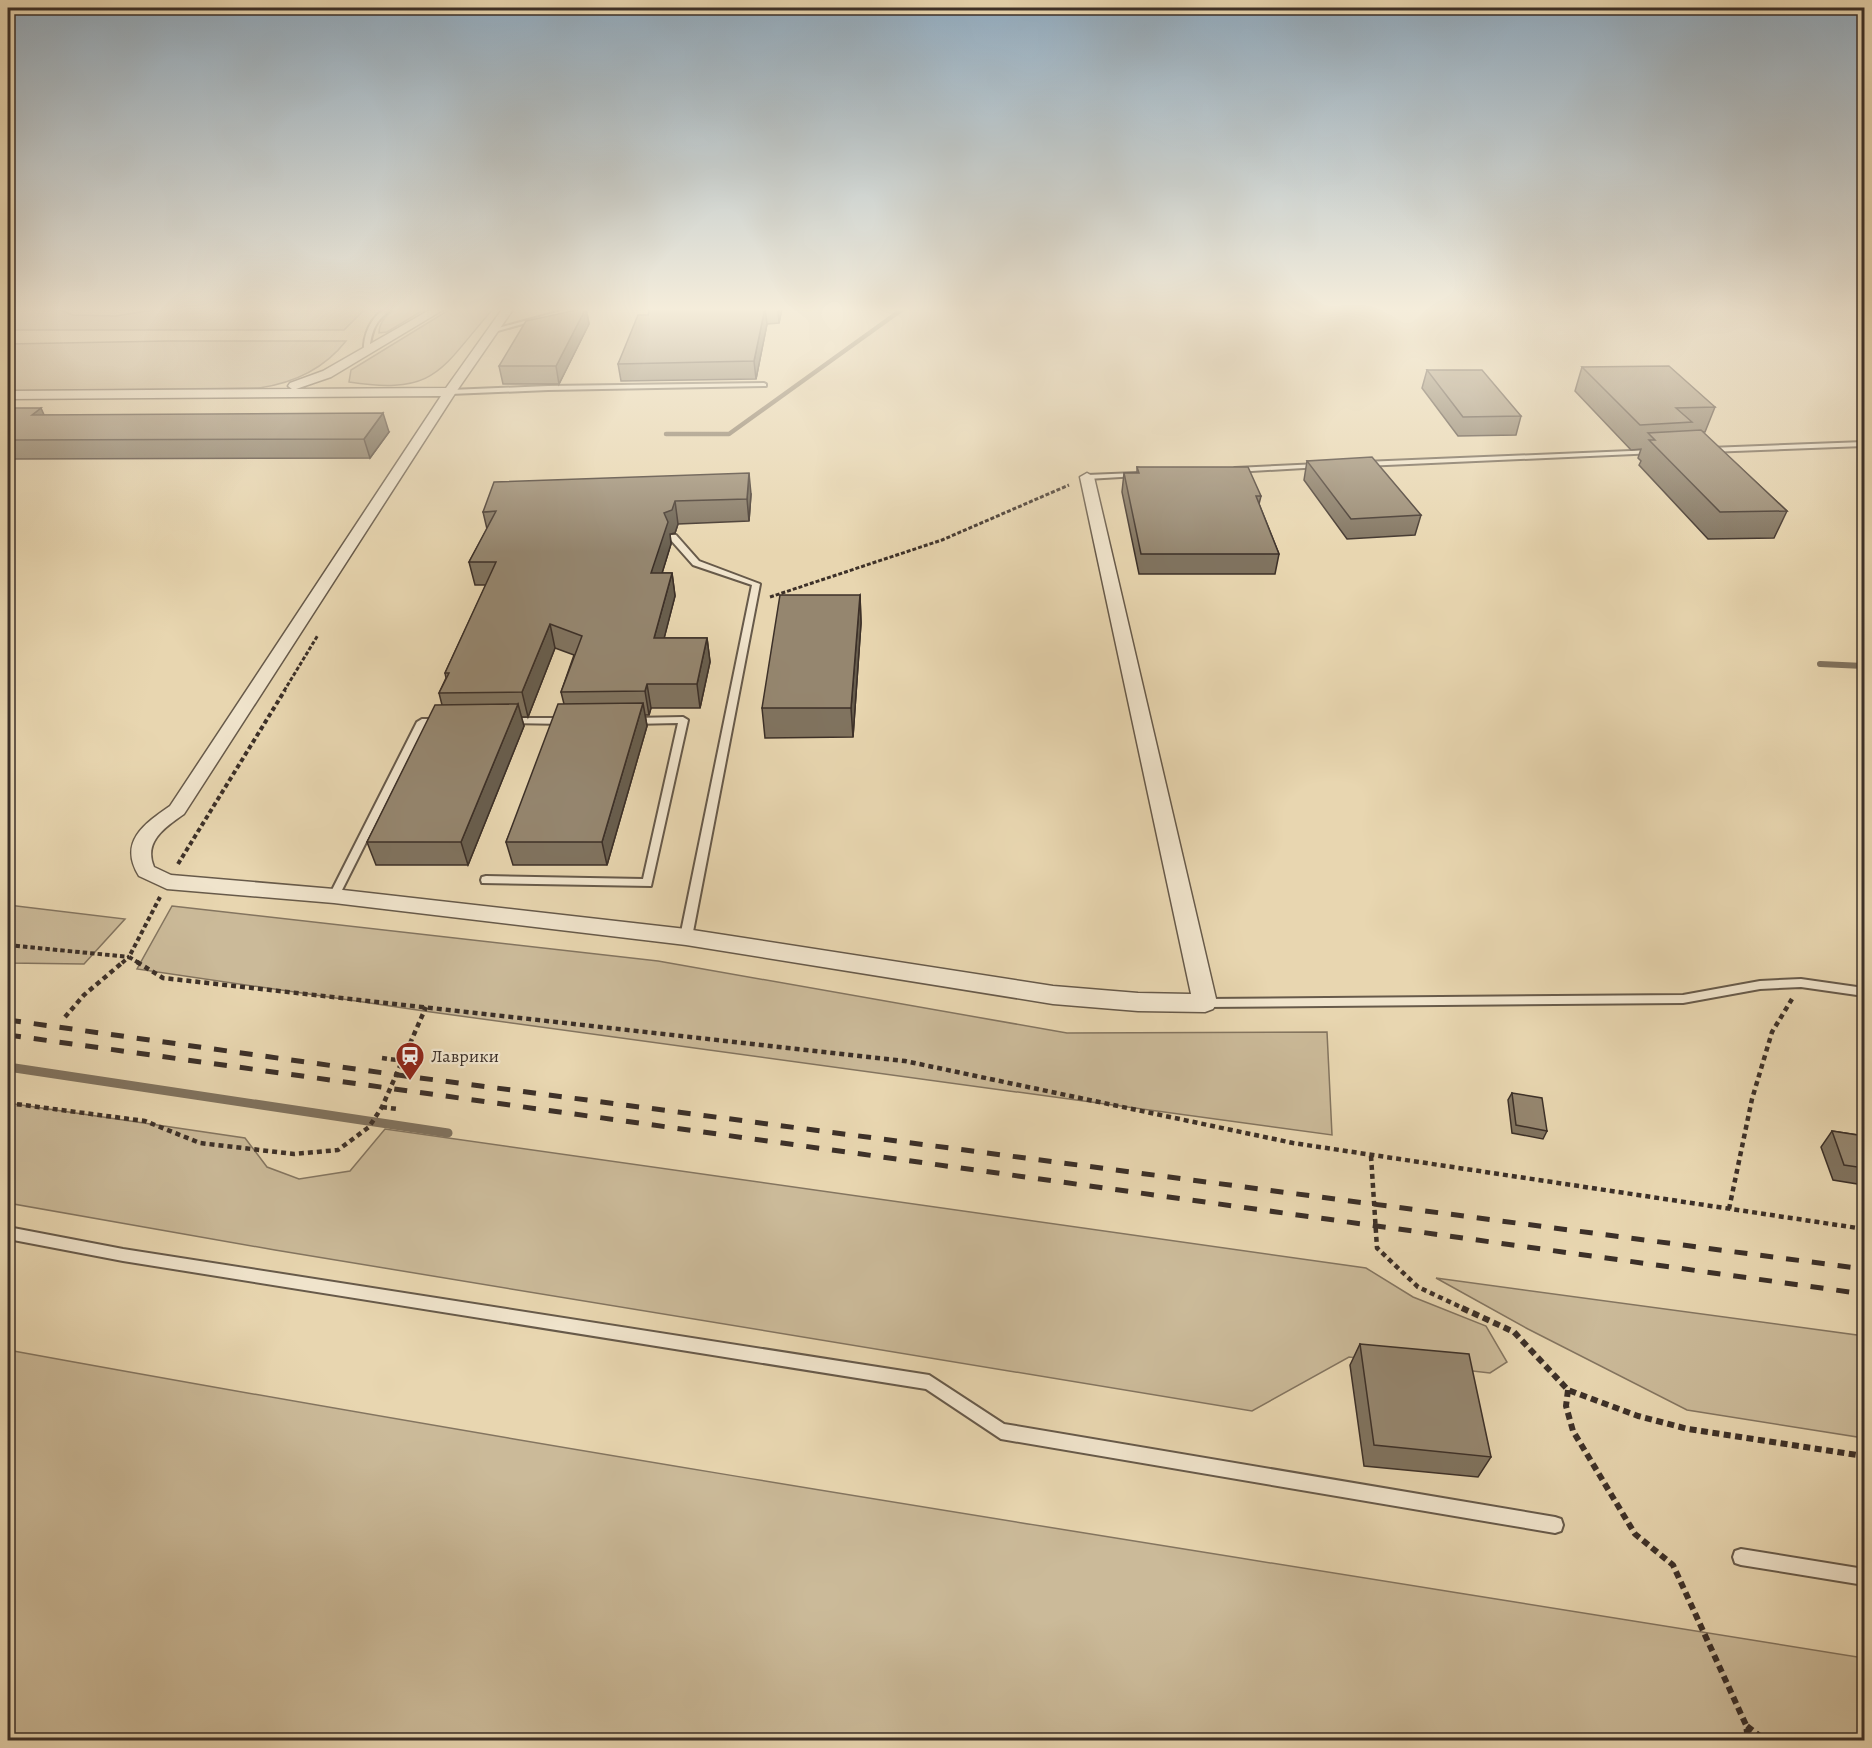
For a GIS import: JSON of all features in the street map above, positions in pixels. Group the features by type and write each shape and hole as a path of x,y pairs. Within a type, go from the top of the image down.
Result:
{"street":[{"path":"261,393 276,390"},
{"path":"341,390 347,392"},
{"path":"8,395 450,392"},
{"path":"450,392 177,810 158,824 144,839 140,854 146,871 167,882 334,896 686,937 1053,995 1138,1002 1205,1003 1087,477"}],"lane":[{"path":"450,392 509,390"},
{"path":"1699,450 1864,444"},
{"path":"1356,465 1664,451"},
{"path":"1226,471 1333,466"},
{"path":"1087,477 1144,474"},
{"path":"673,537 696,563 756,584 686,937"},
{"path":"486,880 647,883 683,720 624,721"},
{"path":"493,722 576,721"},
{"path":"334,896 422,722 446,722"},
{"path":"1205,1003 1683,999 1760,985 1801,983 1864,992"},
{"path":"8,1233 123,1255 929,1382 1001,1431 1555,1525"},
{"path":"1741,1557 1864,1578"}],"path":[{"path":"753,603 836,573 942,540 1087,477"},
{"path":"65,1017 84,995 129,957 167,882"},
{"path":"8,945 129,957 164,978 905,1061 1211,1126 1371,1156 1864,1229"},
{"path":"1729,1209 1752,1099 1772,1032 1801,983"},
{"path":"8,1103 145,1121 201,1143 294,1154 338,1150 369,1126 382,1107 426,1007"},
{"path":"382,1058 404,1061"},
{"path":"382,1107 398,1109"},
{"path":"1371,1156 1377,1248 1418,1287 1514,1332 1568,1390 1638,1416 1688,1429 1864,1456"},
{"path":"1568,1390 1566,1406 1573,1431 1635,1534 1673,1565 1746,1725 1748,1740"},
{"path":"1746,1725 1765,1740"}],"shaded area":[{"path":"8,390 127,390 8,391"},
{"path":"8,905 125,919 84,964 8,963"},
{"path":"172,906 658,961 1067,1033 1327,1032 1332,1135 431,1012 137,969"},
{"path":"8,1103 245,1138 267,1167 299,1179 350,1171 385,1129 1366,1268 1413,1297 1486,1326 1507,1362 1490,1373 1349,1357 1252,1411 275,1250 8,1203"},
{"path":"1436,1278 1864,1336 1864,1438 1687,1410 1528,1329"},
{"path":"8,1350 703,1471 1864,1658 1864,1740 8,1740"}],"building":[{"path":"1442,390 1499,390 1521,416 1463,417"},
{"path":"1605,390 1695,390 1715,407 1676,408 1692,422 1640,425"},
{"path":"8,408 41,408 32,415 383,413 364,439 8,440"},
{"path":"1701,430 1787,511 1720,512 1649,440 1655,440 1648,433"},
{"path":"1372,457 1421,515 1351,519 1307,461"},
{"path":"1137,467 1248,467 1261,496 1256,496 1279,554 1141,554 1124,473 1139,473"},
{"path":"749,473 747,499 675,501 672,510 664,513 668,522 651,573 672,573 654,638 707,638 697,684 647,684 645,691 561,692 582,636 550,624 522,692 439,693 449,673 445,673 496,562 469,562 496,511 483,512 494,482"},
{"path":"780,595 860,595 851,708 762,708"},
{"path":"643,703 602,842 506,842 558,704"},
{"path":"518,704 461,842 367,842 435,705"},
{"path":"1512,1093 1542,1098 1547,1131 1516,1125"},
{"path":"1832,1131 1864,1136 1864,1168 1844,1165"},
{"path":"1360,1344 1469,1354 1491,1457 1374,1445"}],"waterway":[{"path":"666,434 729,434 791,390"},
{"path":"1820,664 1864,666"},
{"path":"8,1067 448,1133"}],"railway":[{"path":"8,1020 398,1075 1864,1269"},
{"path":"8,1035 1864,1294"}],"place":[{"name":"Лаврики","path":"410,1082"}]}
